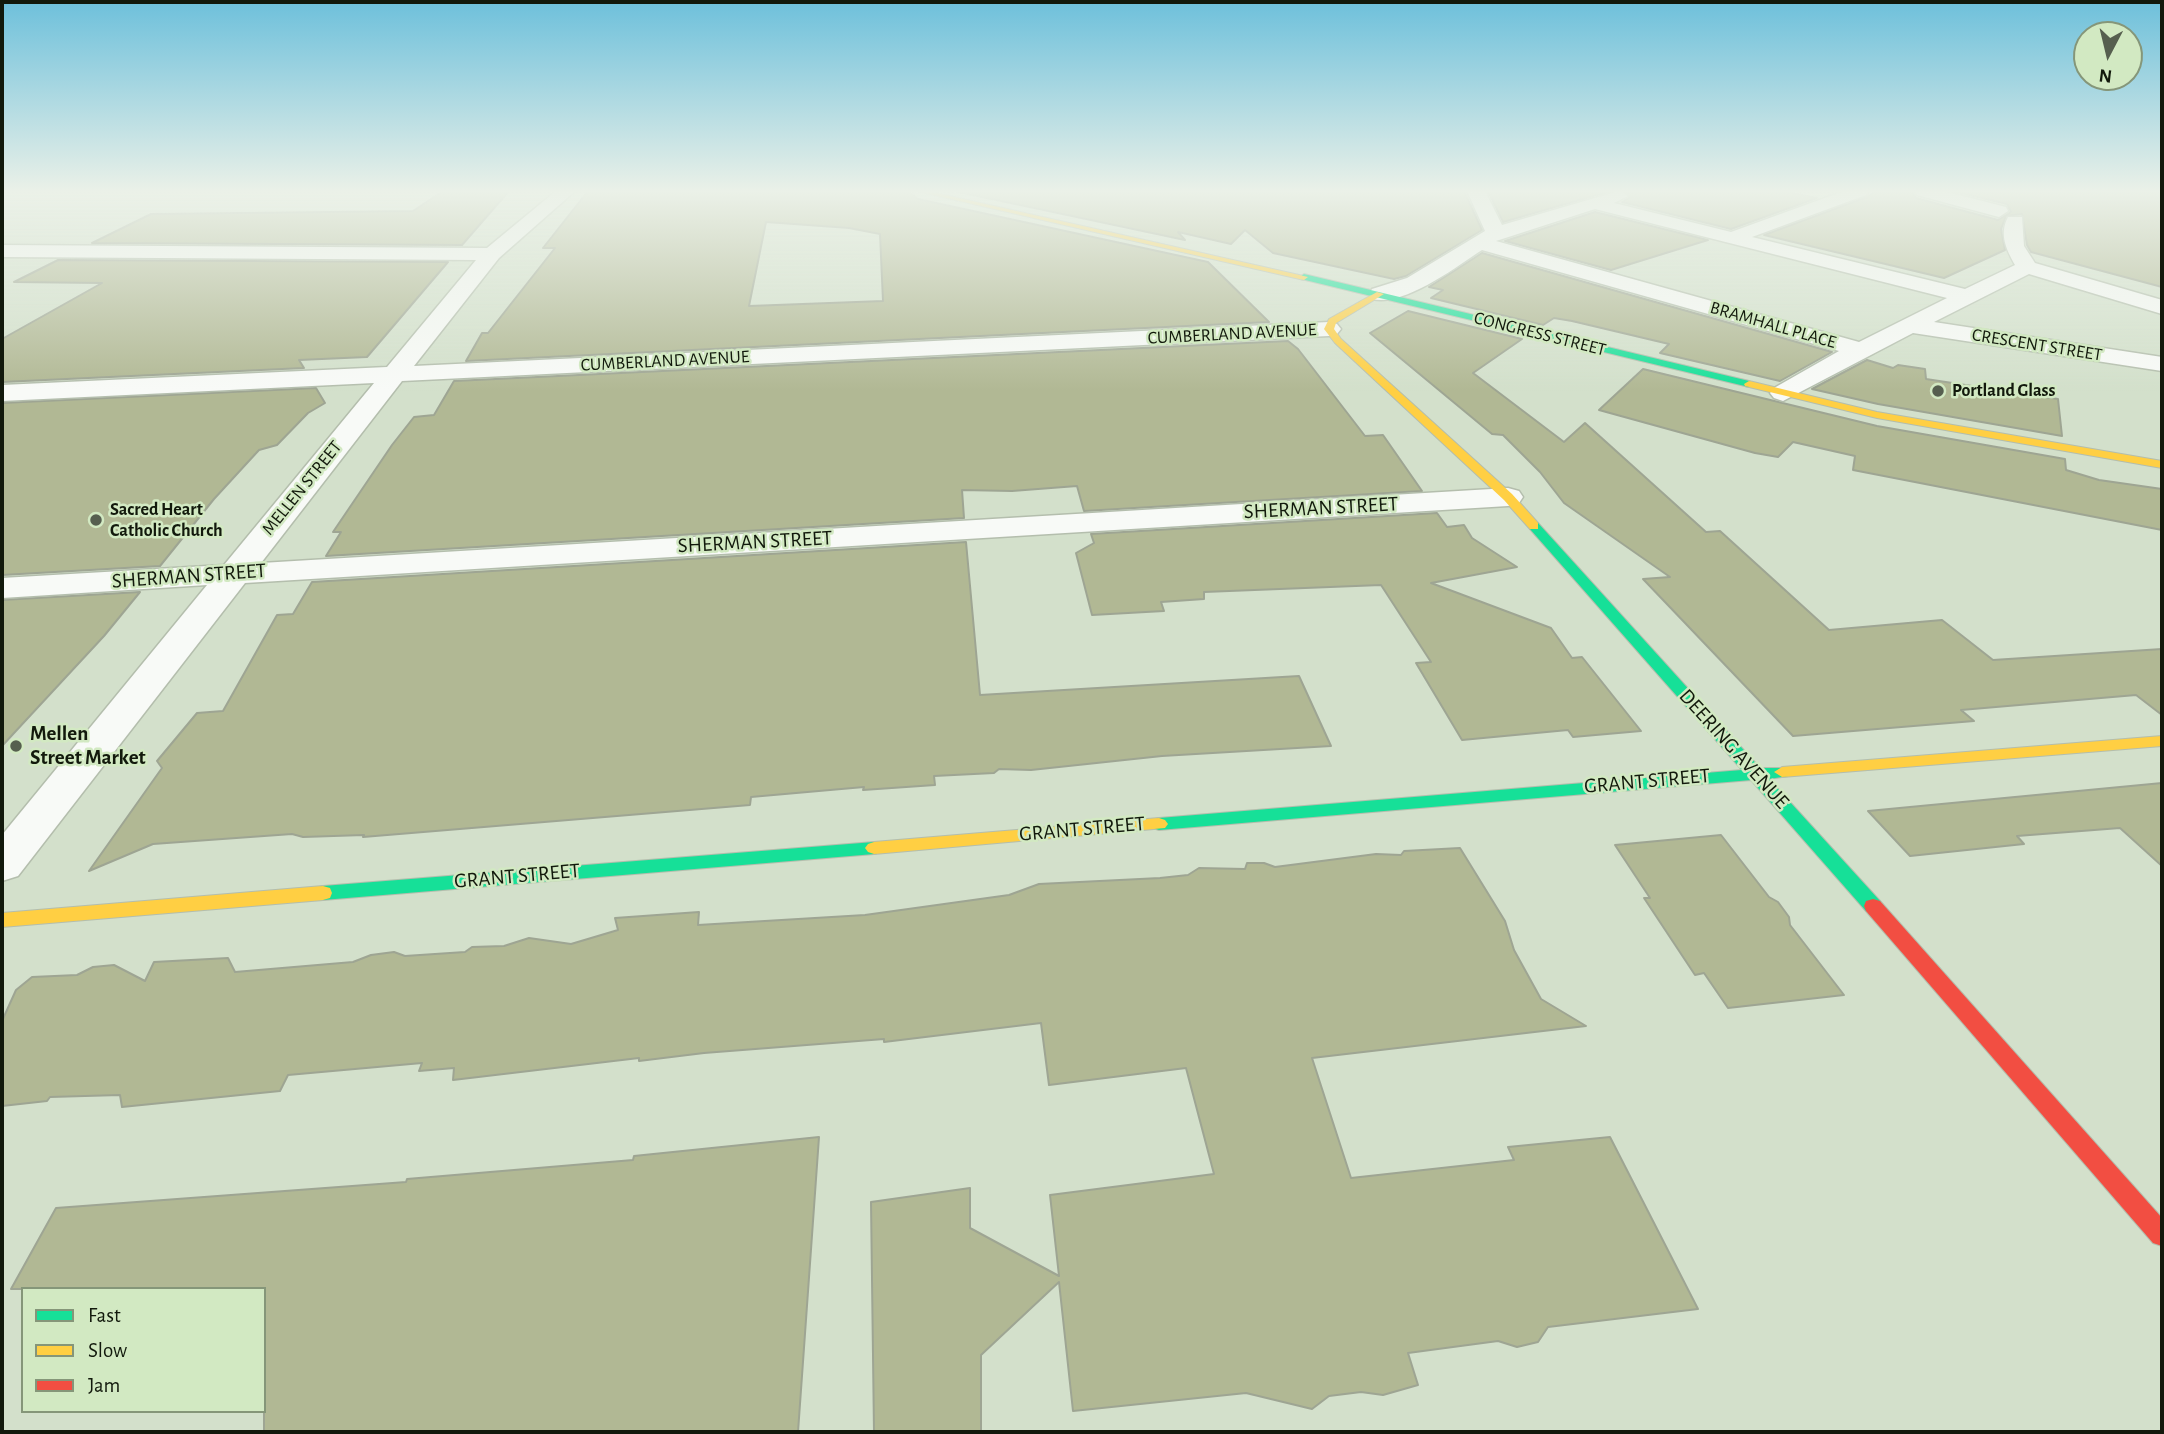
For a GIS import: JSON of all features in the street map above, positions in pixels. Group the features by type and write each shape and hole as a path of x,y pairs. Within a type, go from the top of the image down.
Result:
{"main road":[{"name":"CONGRESS STREET","path":"1219,258 1380,294 1783,393 1948,429 2162,465"},
{"path":"1329,329 1332,321 1380,294"},
{"name":"DEERING AVENUE","path":"1329,329 1338,341 1508,497 1755,772 2162,1235"},
{"name":"GRANT STREET","path":"2,920 1755,772 2162,741"}],"street":[{"name":"MELLEN STREET","path":"2,865 489,258"},
{"path":"1380,294 1415,283 1457,258"},
{"name":"BRAMHALL PLACE","path":"1556,258 1861,350"},
{"path":"1812,258 1965,296"},
{"path":"2021,258 2027,267"},
{"path":"1783,393 1965,296 2027,267 2162,307"},
{"name":"CRESCENT STREET","path":"1912,326 2162,364"},
{"name":"CUMBERLAND AVENUE","path":"2,393 1329,329"},
{"name":"SHERMAN STREET","path":"2,588 1508,497"}],"building":[{"path":"547,258 759,258 749,306 883,301 881,258 1189,258 1208,262 1269,322 466,361 482,333 488,333"},
{"path":"1296,258 1436,258 1406,276 1394,279"},
{"path":"1474,258 1499,258 1832,352 1780,381 1660,353 1669,344 1554,318 1543,325 1431,298 1443,290 1429,287"},
{"path":"1567,258 1650,258 1611,270"},
{"path":"1860,258 1988,258 1944,278"},
{"path":"2053,258 2162,258 2162,287"},
{"path":"58,260 448,262 367,357 299,360 304,368 2,382 2,339 102,283 14,282"},
{"path":"1408,311 1522,339 1473,373 1564,442 1585,423 1706,532 1720,531 1829,630 1942,620 1993,660 2162,649 2162,715 2136,695 1961,710 1974,721 1793,736 1643,579 1670,577 1564,503 1540,472 1503,435 1492,434 1370,333"},
{"path":"1288,341 1298,349 1365,436 1383,435 1422,491 1084,511 1077,486 1012,491 962,490 964,518 326,556 341,532 333,532 392,445 414,417 434,415 454,381"},
{"name":"Portland Glass","path":"1867,360 1893,368 1898,365 1925,369 1926,379 2058,399 2062,436 1878,404 1812,389"},
{"path":"1643,369 1877,426 2065,459 2066,470 2099,480 2162,489 2162,530 1853,470 1855,456 1793,442 1778,457 1755,453 1599,410"},
{"path":"316,388 325,403 308,413 277,445 259,450 214,499 160,566 2,575 2,403"},
{"path":"1437,513 1447,527 1464,525 1472,538 1517,567 1431,583 1551,628 1572,658 1582,657 1641,731 1573,737 1568,730 1462,740 1416,663 1431,662 1381,585 1204,592 1204,599 1161,602 1164,611 1092,615 1076,553 1094,543 1091,534"},
{"path":"966,542 980,695 1299,676 1331,746 1162,756 1031,770 999,769 994,773 934,776 935,785 863,790 864,787 751,797 750,805 363,837 364,835 303,837 292,834 153,844 89,871 162,768 157,761 197,713 223,711 277,615 293,614 312,582"},
{"path":"140,592 104,636 2,746 2,600"},
{"path":"2162,783 2162,866 2120,828 2017,836 2024,844 1910,856 1868,811"},
{"path":"1721,835 1769,897 1778,902 1789,917 1790,925 1844,995 1728,1008 1704,973 1695,975 1644,898 1650,898 1615,845"},
{"path":"1460,848 1505,921 1514,950 1541,999 1586,1026 1312,1058 1351,1178 1514,1160 1508,1147 1610,1137 1698,1309 1548,1327 1538,1342 1517,1347 1498,1341 1408,1353 1418,1385 1383,1395 1361,1392 1329,1396 1312,1409 1246,1393 1073,1411 1059,1282 981,1355 981,1432 874,1432 871,1202 970,1188 970,1228 1059,1276 1050,1195 1214,1174 1186,1068 1049,1085 1041,1023 884,1042 884,1039 704,1053 639,1061 639,1058 453,1080 454,1068 419,1071 422,1063 288,1075 280,1091 122,1107 120,1095 50,1097 47,1101 2,1106 2,1021 16,990 32,977 77,975 93,967 114,965 145,981 154,962 228,958 235,972 353,962 371,955 394,952 405,956 465,952 472,947 504,946 529,938 571,944 618,930 615,918 699,912 698,925 865,915 1009,895 1039,884 1160,878 1188,875 1199,868 1245,869 1247,863 1264,863 1275,867 1376,854 1401,855 1404,851"},
{"path":"819,1137 798,1432 264,1432 266,1287 11,1289 56,1208 406,1182 407,1179 633,1160 634,1156"}],"traffic: fast":[{"path":"1304,277 1749,384"},
{"path":"1534,526 1873,906"},
{"path":"1159,824 1782,772"},
{"path":"323,893 874,848"}],"traffic: slow":[{"path":"1219,258 1304,277"},
{"path":"1380,294 1332,321 1329,329 1338,341 1508,497 1534,526"},
{"path":"1749,384 1877,415 2162,465"},
{"path":"1782,772 2162,741"},
{"path":"874,848 1159,824"},
{"path":"2,920 323,893"}],"traffic: jam":[{"path":"1873,906 2162,1235"}],"place":[{"name":"Portland Glass","path":"1938,391"},
{"name":"Sacred Heart Catholic Church","path":"96,520"},
{"name":"Mellen Street Market","path":"16,746"}]}
